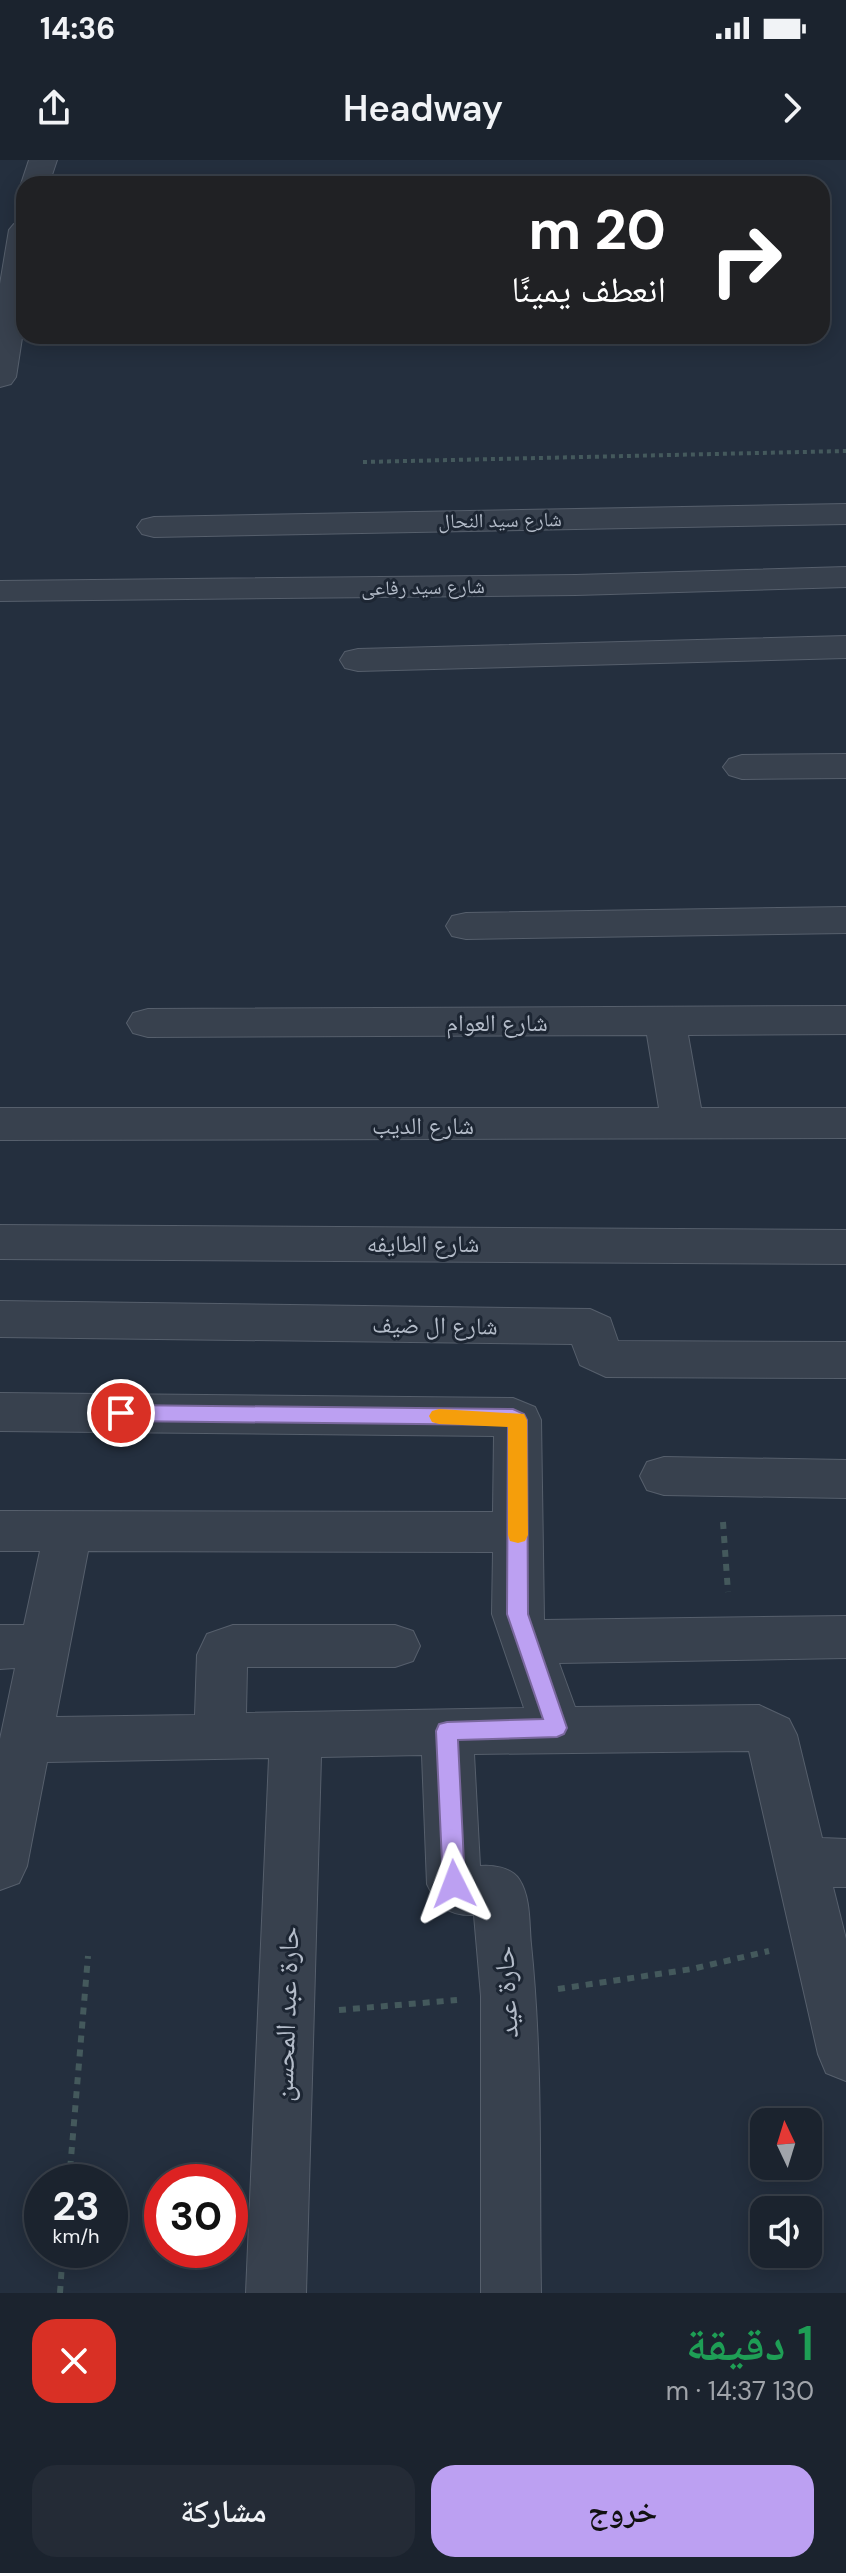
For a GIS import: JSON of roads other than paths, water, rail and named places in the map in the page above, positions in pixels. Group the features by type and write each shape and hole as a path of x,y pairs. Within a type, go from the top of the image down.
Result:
{"street":[{"path":"0,377 16,279"},
{"name":"شارع سيد النحال","path":"154,527 846,514"},
{"name":"شارع سيد رفاعى","path":"0,591 545,586 846,577"},
{"path":"358,660 846,647"},
{"path":"742,767 846,766"},
{"path":"466,926 846,920"},
{"name":"شارع العوام","path":"148,1023 846,1020"},
{"path":"665,1021 683,1125"},
{"name":"شارع الديب","path":"0,1124 846,1123"},
{"name":"شارع الطايفه","path":"0,1242 846,1247"},
{"name":"شارع ال ضيف","path":"0,1319 590,1327 594,1331 596,1352 606,1359 846,1360"},
{"path":"0,1412 513,1417 519,1424 517,1614 557,1728"},
{"path":"664,1476 846,1479"},
{"path":"0,1531 518,1532"},
{"path":"0,1866 27,1740 23,1646 68,1531"},
{"path":"526,1642 846,1637"},
{"path":"220,1738 222,1655 225,1649 233,1646 395,1646"},
{"path":"27,1740 557,1728 766,1730 771,1735 824,1862 821,1939 846,2054"},
{"name":"حارة عيد","path":"447,1731 454,1884 459,1890 493,1890 499,1895 509,1996 511,2293"},
{"name":"حارة عبد المحسن","path":"276,2293 296,1735"}]}
